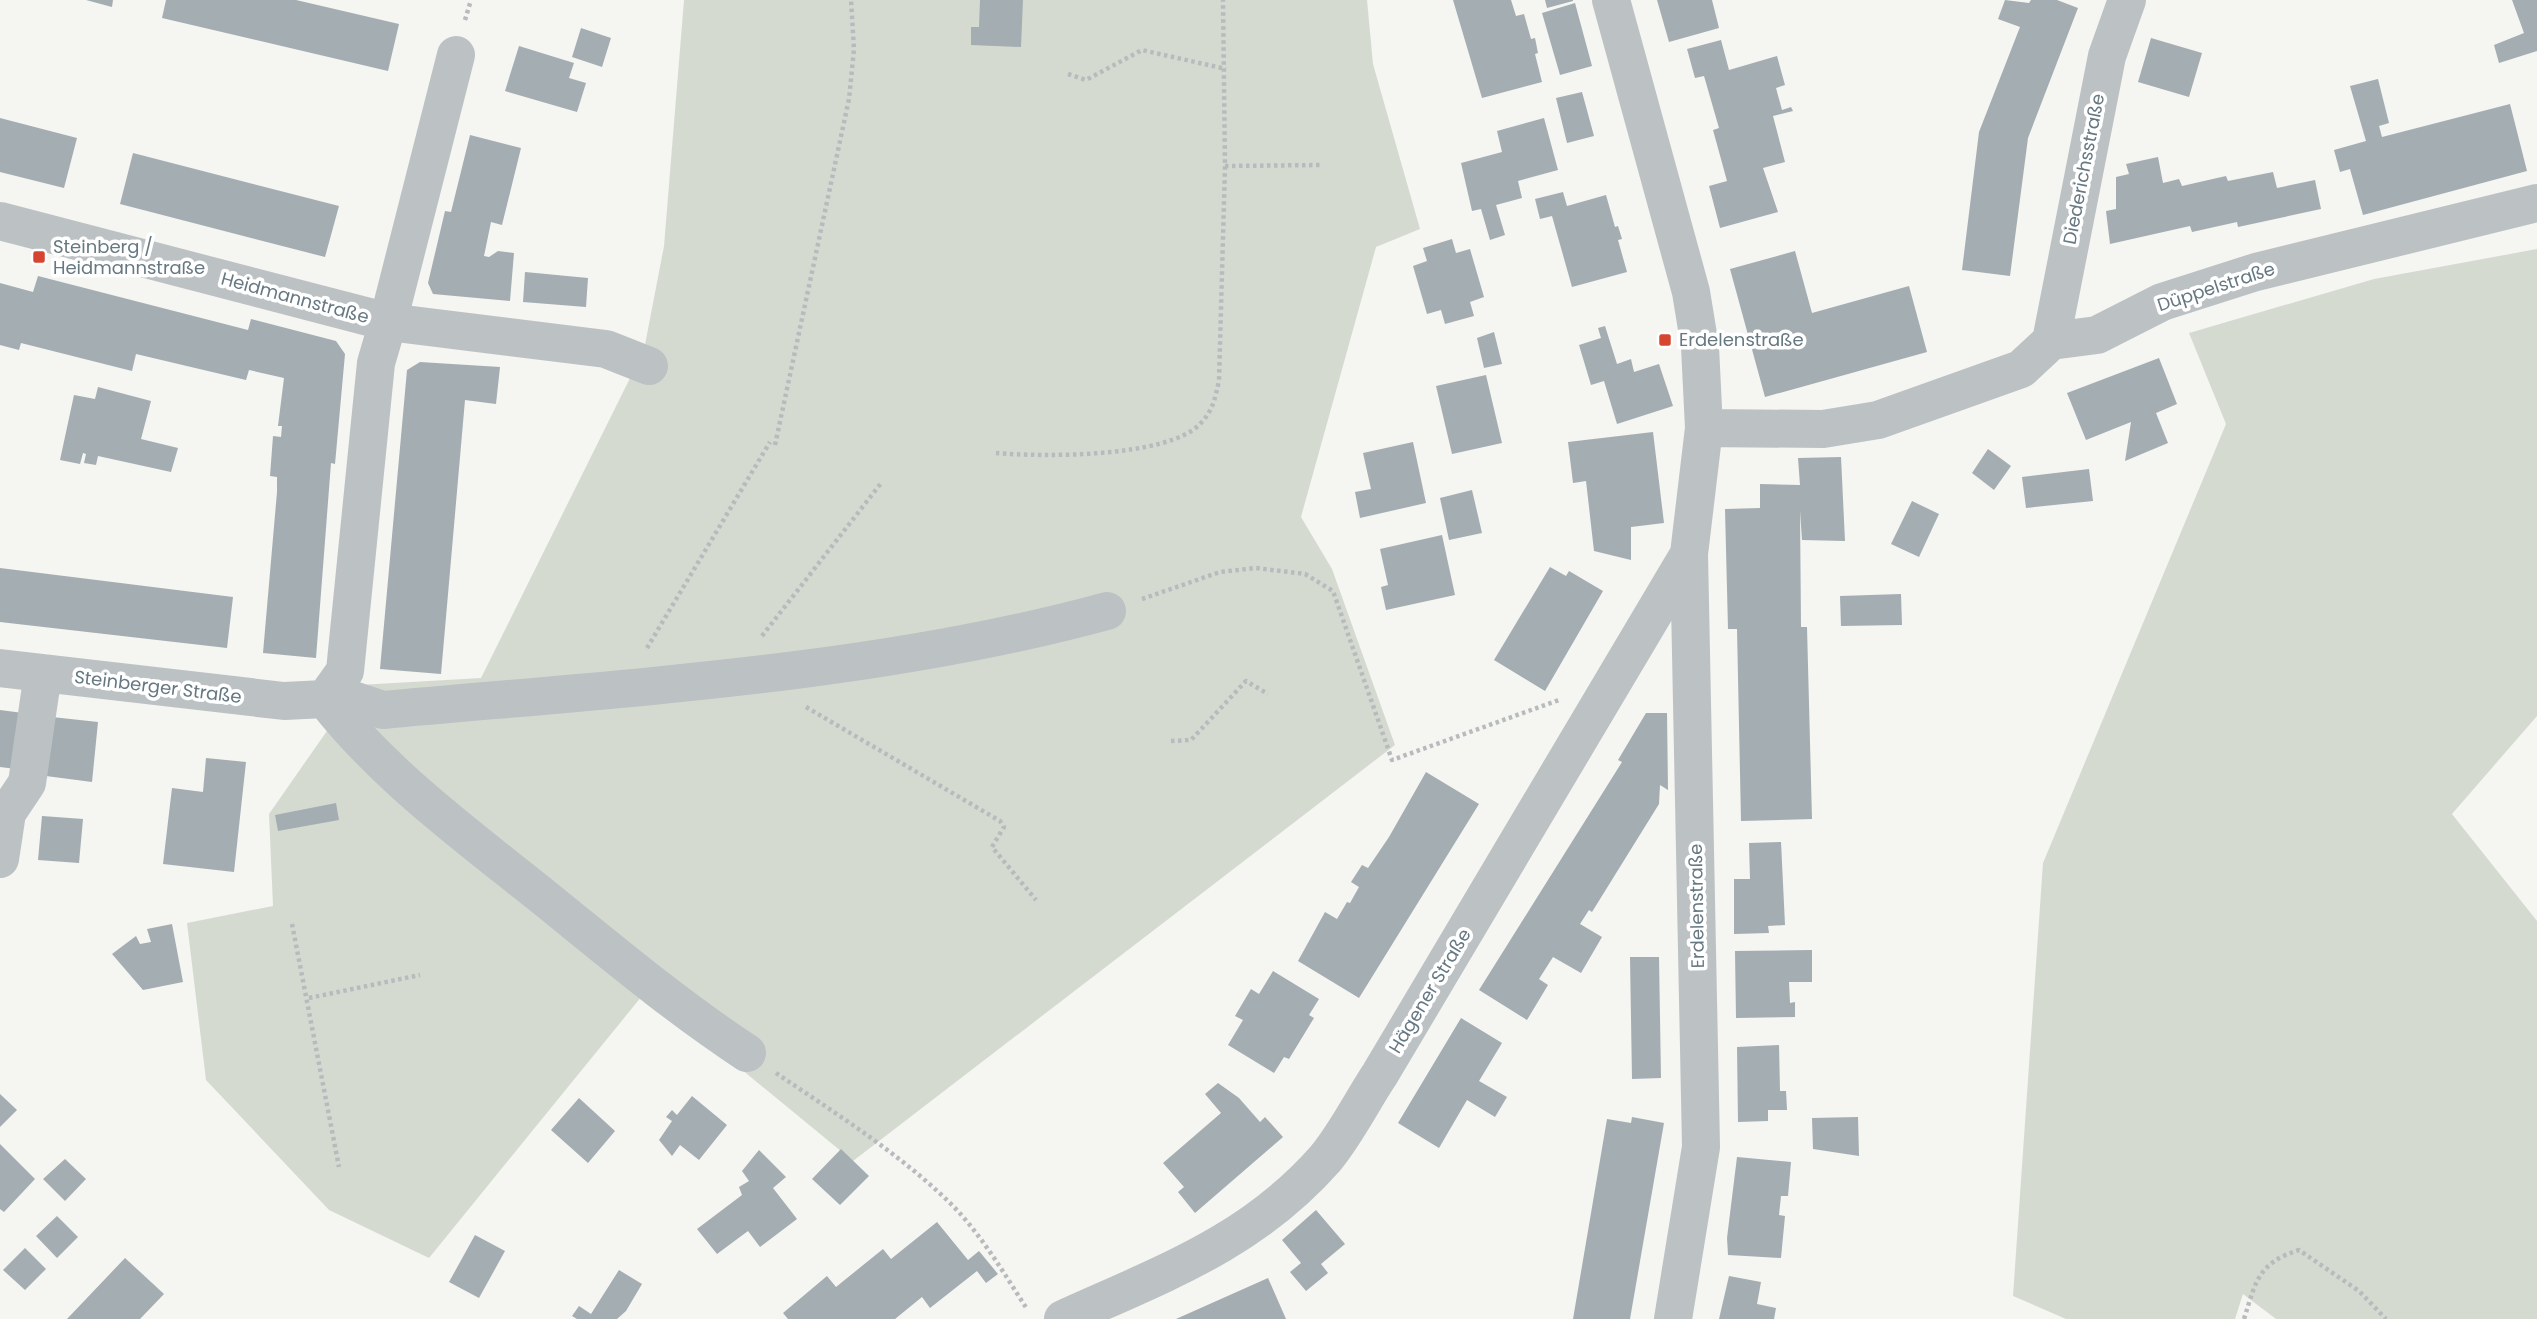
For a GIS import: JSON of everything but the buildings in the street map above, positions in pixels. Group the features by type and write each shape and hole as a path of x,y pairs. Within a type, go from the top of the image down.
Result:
{"street":[{"name":"Erdelenstraße","path":"1611,0 1691,292 1699,347 1704,428 1689,555 1701,1147 1673,1319"},
{"name":"Diederichsstraße","path":"2051,341 2107,56 2127,0"},
{"name":"Heidmannstraße","path":"325,697 345,671 376,363 456,55"},
{"name":"Düppelstraße","path":"2051,341 2097,335 2162,302 2256,272 2537,203"},
{"name":"Heidmannstraße","path":"0,221 388,322"},
{"path":"388,322 606,349 649,366"},
{"path":"1704,428 1823,429 1878,421 2021,369 2051,341"},
{"name":"Hägener Straße","path":"1063,1319 1217,1249 1290,1196 1327,1157 1380,1074 1689,555"},
{"name":"Steinberger Straße","path":"0,668 284,701 325,697 383,710 737,677 858,661 1013,633 1107,611"},
{"path":"0,859 7,813 27,783 43,673"},
{"path":"325,697 355,737 484,849 695,1018 747,1053"}],"path":[{"path":"643,654 773,443 849,99 854,49 851,0"},
{"path":"996,453 1076,455 1128,450 1162,442 1198,426 1213,408 1219,381 1225,166 1226,69 1223,0"},
{"path":"1068,74 1086,80 1142,50 1226,69"},
{"path":"1225,166 1321,166"},
{"path":"754,646 882,482"},
{"path":"1107,611 1220,572 1256,568 1305,573 1333,591 1392,760 1616,679"},
{"path":"1171,741 1191,740 1246,681 1268,694"},
{"path":"800,704 1000,821 1004,827 1003,834 992,847 1036,900"},
{"path":"292,924 309,998 339,1167"},
{"path":"309,998 420,975"},
{"path":"747,1053 855,1126 949,1202 987,1248 1034,1319"},
{"path":"2244,1319 2257,1276 2276,1257 2299,1250 2359,1291 2386,1319"}],"shaded area":[{"path":"684,0 1367,0 1373,64 1420,229 1376,247 1301,517 1332,569 1395,745 853,1161 646,991 429,1258 329,1210 206,1080 187,923 273,906 269,814 359,685 481,678 644,350 664,246"},
{"path":"2537,249 2537,716 2452,814 2537,921 2537,1319 2276,1319 2243,1294 2235,1319 2066,1319 2013,1296 2043,863 2226,424 2189,333 2374,279"}],"place":[{"name":"Steinberg / Heidmannstraße","path":"39,257"},
{"name":"Erdelenstraße","path":"1665,340"}]}
